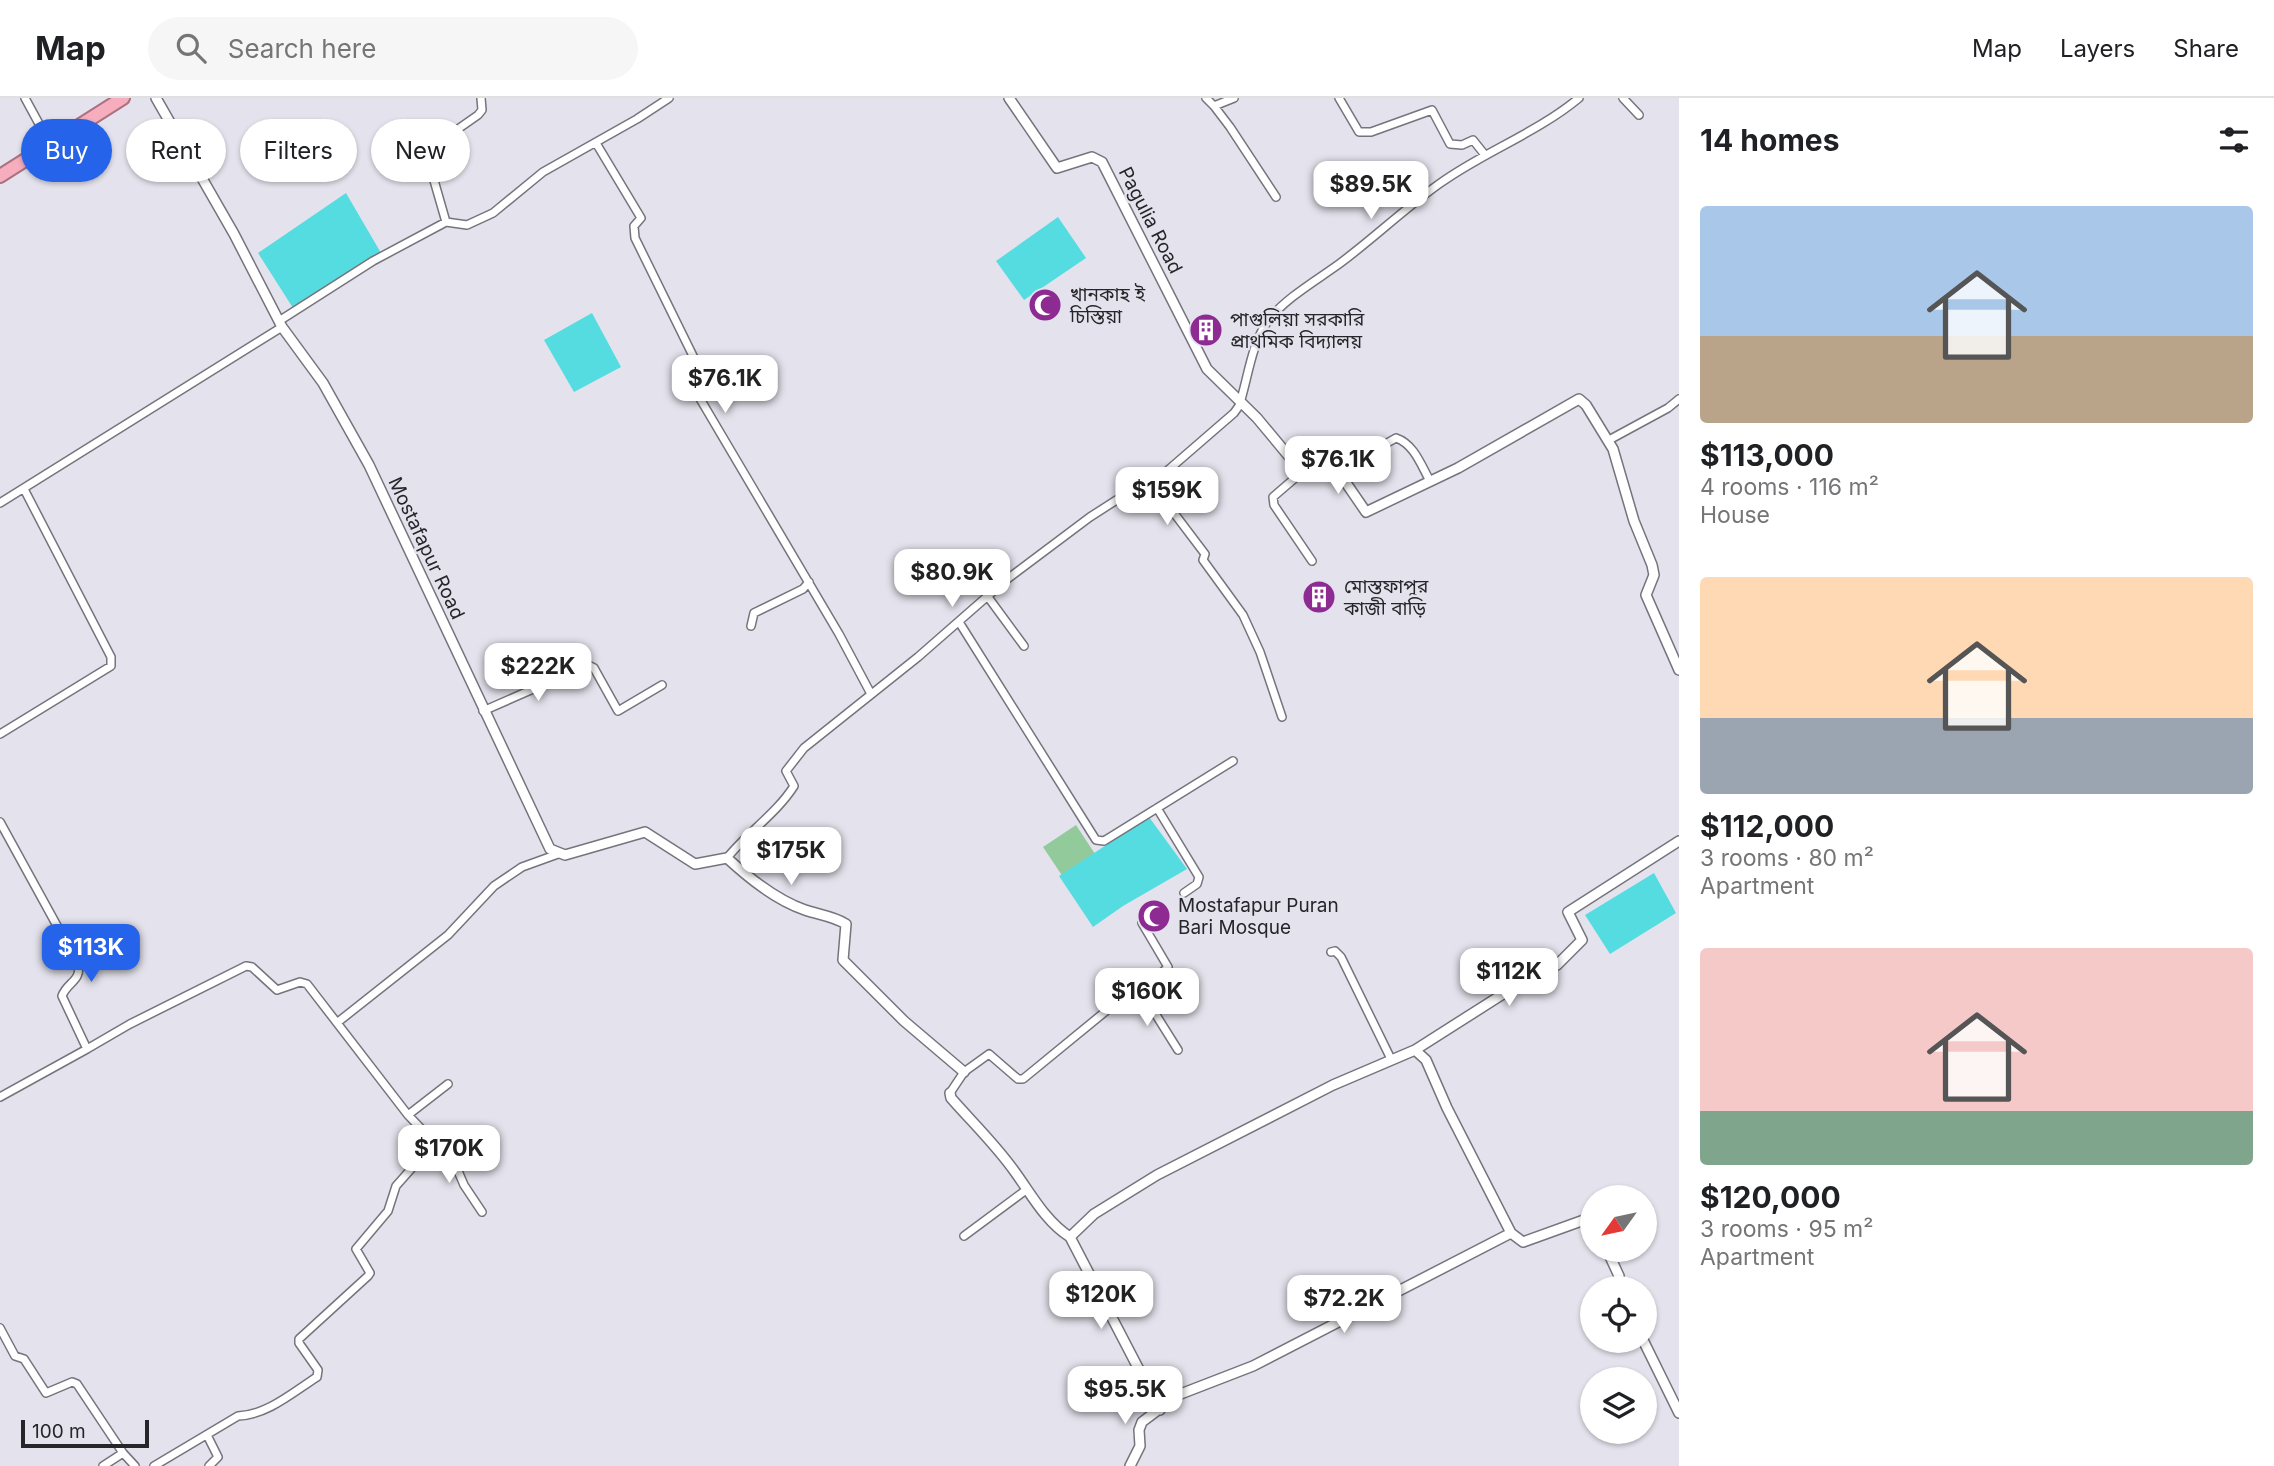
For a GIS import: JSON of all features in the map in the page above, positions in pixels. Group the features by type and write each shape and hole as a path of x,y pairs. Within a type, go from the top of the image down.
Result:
{"highway":[{"path":"90,119 123,98"},
{"path":"0,176 21,163"}],"street":[{"path":"25,98 36,119"},
{"name":"Mostafapur Road","path":"156,98 280,324 323,383 369,466 408,543 483,711 550,849 558,854"},
{"path":"446,222 427,156 428,149 478,115 482,110 481,98"},
{"path":"0,503 280,324 373,261 446,222 467,225 493,213 543,172 668,98"},
{"name":"Pagulia Road","path":"1010,98 1058,168 1092,157 1102,162 1207,369 1241,402"},
{"path":"1206,98 1230,127 1276,197"},
{"path":"1213,106 1234,98"},
{"path":"1339,98 1359,132 1371,132 1432,110 1450,144 1462,145 1473,140 1485,155"},
{"path":"338,1022 447,935 494,886 522,867 558,854 565,855 645,832 695,864 727,858 736,846 787,798 794,786 786,771 804,748 1074,527 1129,492 1152,484 1234,413 1241,402 1254,352 1268,321 1304,288 1380,233 1439,184 1554,117 1580,98"},
{"path":"1623,98 1639,116"},
{"path":"596,143 641,218 634,226 635,238 696,362 689,380 809,582 871,694"},
{"path":"1312,561 1274,505 1273,497 1302,472 1331,461 1366,512 1458,468 1579,399 1609,440 1634,521 1652,565 1654,575 1646,595 1679,670"},
{"path":"1609,440 1668,408 1679,399"},
{"path":"1241,402 1258,418 1302,472"},
{"path":"1339,470 1396,438 1405,441 1430,481"},
{"path":"1152,484 1205,554 1203,560 1243,615 1260,652 1282,717"},
{"path":"0,734 111,666 111,657 24,489"},
{"path":"751,626 754,613 803,589 809,582"},
{"path":"988,597 1024,646"},
{"path":"959,622 1096,841 1104,841 1233,761"},
{"path":"483,711 588,665 594,668 618,711 662,685"},
{"path":"1157,808 1199,877 1197,884 1184,893"},
{"path":"0,822 78,964 78,979 62,996 87,1049"},
{"path":"1070,1237 1094,1214 1157,1175 1321,1091 1415,1050 1514,986 1557,965 1582,940 1568,912 1679,841"},
{"path":"727,858 784,901 806,911 835,917 846,924 843,960 904,1021 964,1072"},
{"path":"1152,917 1142,923 1168,967 1141,991 1117,1002 1021,1080 989,1054 964,1072 950,1093 951,1098 1014,1171 1060,1231 1070,1237 1160,1410"},
{"path":"1331,952 1335,951 1341,957 1391,1059"},
{"path":"0,1097 130,1024 246,966 251,967 277,990 300,982 307,984 408,1115 455,1164 464,1185 482,1212"},
{"path":"1141,991 1178,1050"},
{"path":"1415,1050 1426,1060 1447,1108 1511,1233 1523,1242 1580,1221"},
{"path":"408,1115 447,1084"},
{"path":"154,1466 238,1416 264,1411 317,1377 318,1370 299,1339 368,1276 370,1273 356,1249 388,1212 396,1186 434,1143"},
{"path":"964,1236 1026,1190"},
{"path":"1130,1466 1140,1446 1139,1430 1142,1422 1178,1395 1253,1366 1511,1233"},
{"path":"0,1328 15,1356 24,1359 46,1393 72,1382 77,1384 123,1453 135,1466"},
{"path":"1649,1353 1679,1413"},
{"path":"206,1435 218,1457 209,1466"},
{"path":"103,1466 123,1453"}],"green space":[{"path":"1076,825 1099,860 1065,880 1043,847"}],"water":[{"path":"346,193 381,253 293,308 258,253"},
{"path":"1058,217 1086,258 1024,300 996,261"},
{"path":"592,313 621,367 574,392 544,340"},
{"path":"1149,817 1187,869 1123,906 1093,927 1059,876"},
{"path":"1654,873 1676,913 1610,954 1585,915"}],"building":[{"name":"মোস্তফাপুর কাজী বাড়ি","path":"1323,582 1334,600 1316,611 1305,594"}],"place":[{"name":"খানকাহ ই চিস্তিয়া","path":"1045,305"},
{"name":"পাগুলিয়া সরকারি প্রাথমিক বিদ্যালয়","path":"1206,330"},
{"name":"মোস্তফাপুর কাজী বাড়ি","path":"1319,597"},
{"name":"Mostafapur Puran Bari Mosque","path":"1154,916"}]}
